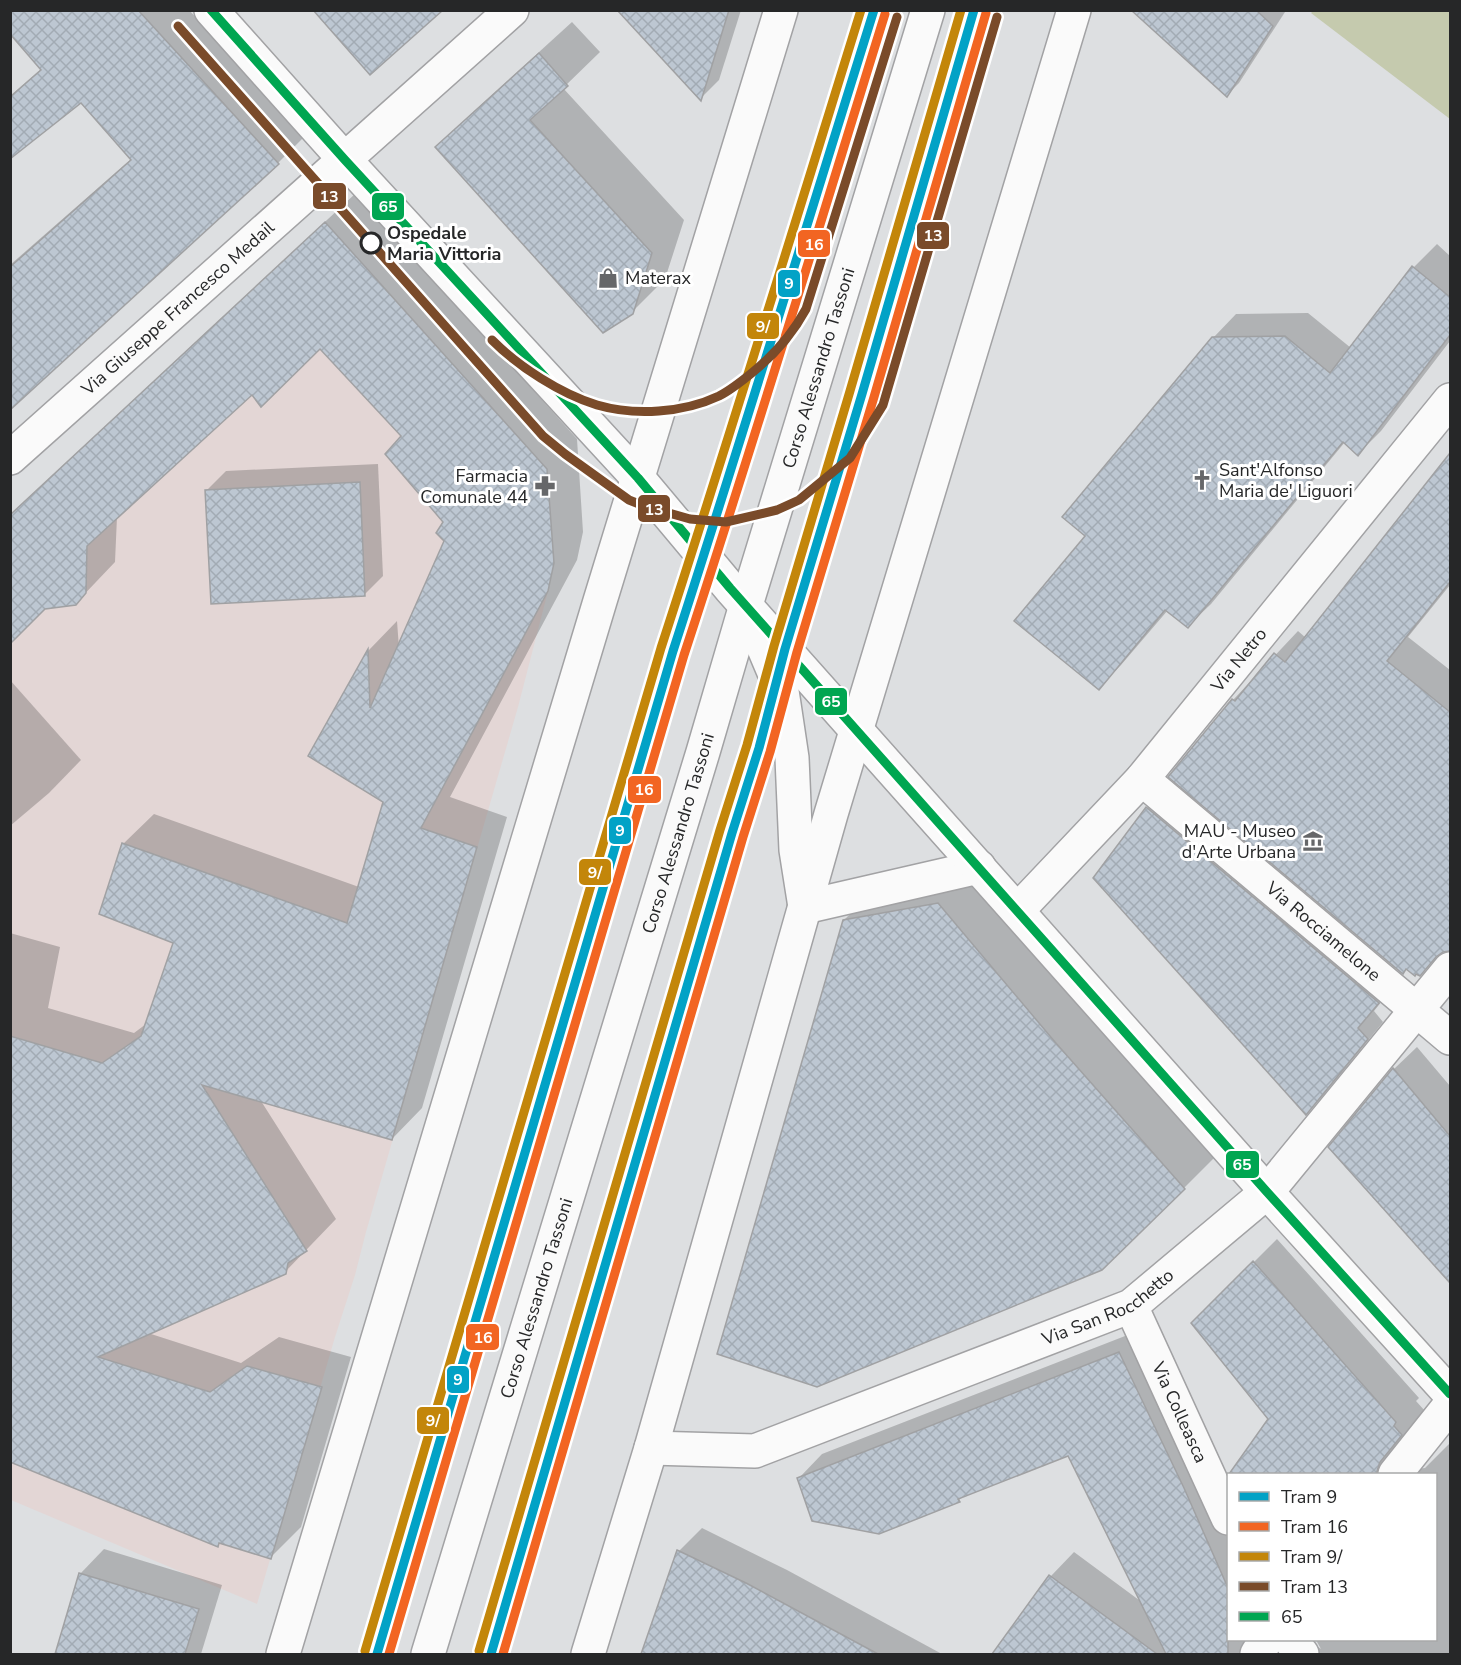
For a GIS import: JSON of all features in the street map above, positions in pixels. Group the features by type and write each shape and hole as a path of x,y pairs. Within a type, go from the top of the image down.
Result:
{"street":[{"path":"212,10 345,160 638,478 856,730 1450,1394"},
{"name":"Via Giuseppe Francesco Medail","path":"10,458 512,10"},
{"path":"283,1654 781,10"},
{"name":"Corso Alessandro Tassoni","path":"428,1654 928,10"},
{"path":"588,1654 651,1448 856,730 1074,10"},
{"name":"Via Netro","path":"1018,910 1142,779 1450,400"},
{"path":"746,605 782,691 792,758 796,850 805,907"},
{"name":"Via Rocciamelone","path":"1142,779 1450,1038"},
{"path":"805,907 979,867"},
{"name":"Via San Rocchetto","path":"651,1448 755,1451 1131,1306 1267,1192 1450,969"},
{"name":"Via Colleasca","path":"1131,1306 1227,1516"},
{"path":"1396,1473 1450,1405"},
{"path":"1257,1654 1265,1641"},
{"path":"1291,1641 1302,1654"}],"shaded area":[{"name":"Ospedale Maria Vittoria","path":"325,222 547,469 548,591 518,707 355,1275 257,1604 11,1500 11,515"}],"green space":[{"path":"1313,11 1450,11 1450,119 1311,13"}],"building":[{"path":"10,10 138,10 279,164 10,410 10,267 131,160 81,103 10,159 10,97 41,70 10,34"},
{"path":"313,10 443,10 370,75"},
{"path":"617,10 729,10 701,101"},
{"path":"1131,10 1256,10 1273,26 1227,97"},
{"path":"539,53 568,86 530,120 652,253 633,314 603,333 435,147"},
{"path":"325,222 547,469 554,563 548,591 421,828 477,847 392,1140 202,1085 307,1251 288,1263 286,1274 98,1357 210,1392 247,1366 322,1387 271,1559 219,1543 218,1547 10,1462 10,1036 102,1063 141,1036 173,943 99,914 122,843 347,923 383,802 308,756 368,649 370,708 444,541 436,533 443,522 385,454 401,436 320,349 261,407 252,395 87,546 86,593 76,605 45,609 10,644 10,515"},
{"name":"Sant'Alfonso Maria de' Liguori","path":"1412,266 1450,297 1450,335 1358,456 1343,442 1188,628 1165,610 1099,690 1014,621 1085,536 1062,517 1212,337 1285,336 1330,373"},
{"path":"1450,453 1450,582 1387,661 1450,712 1450,951 1443,952 1436,957 1420,976 1416,974 1415,976 1406,969 1403,974 1168,777 1232,699 1235,701 1274,653 1285,662"},
{"path":"360,482 365,596 211,604 205,490"},
{"path":"1146,807 1379,1003 1358,1028 1368,1039 1306,1115 1093,878"},
{"path":"938,903 1055,1042 1185,1189 1102,1270 817,1387 717,1354 843,920"},
{"path":"1393,1068 1450,1136 1450,1283 1328,1147"},
{"path":"1253,1261 1396,1422 1394,1426 1402,1435 1380,1462 1377,1473 1230,1473 1268,1419 1191,1323"},
{"path":"1119,1352 1184,1488 1227,1586 1228,1654 1166,1654 1068,1456 958,1499 960,1502 879,1534 812,1521 797,1478"},
{"path":"677,1550 746,1583 878,1654 641,1654"},
{"path":"79,1573 199,1609 185,1654 55,1654"},
{"path":"1049,1575 1157,1654 992,1654"}],"tram line":[{"name":"9/","path":"365,1651 661,648 861,10"},
{"name":"9","path":"377,1654 673,651 874,10"},
{"name":"9/","path":"479,1651 747,745 961,10"},
{"name":"9","path":"491,1654 974,10"},
{"name":"16","path":"503,1654 986,13"},
{"name":"16","path":"389,1654 684,655 885,14"},
{"name":"13","path":"492,340 528,370 555,387 597,405 627,411 659,411 705,402 745,379 782,343 806,309 897,17"},
{"name":"13","path":"178,26 543,436 629,500 690,519 726,522 777,510 799,500 850,458 883,405 997,17"}],"transit line":[{"name":"65","path":"211,10 345,160 638,478 730,588 1267,1192 1450,1394"}],"place":[{"name":"Ospedale Maria Vittoria","path":"371,243"},
{"name":"Materax","path":"608,278"},
{"name":"Sant'Alfonso Maria de' Liguori","path":"1202,480"},
{"name":"Farmacia Comunale 44","path":"545,486"},
{"name":"MAU - Museo d'Arte Urbana","path":"1313,841"}]}
